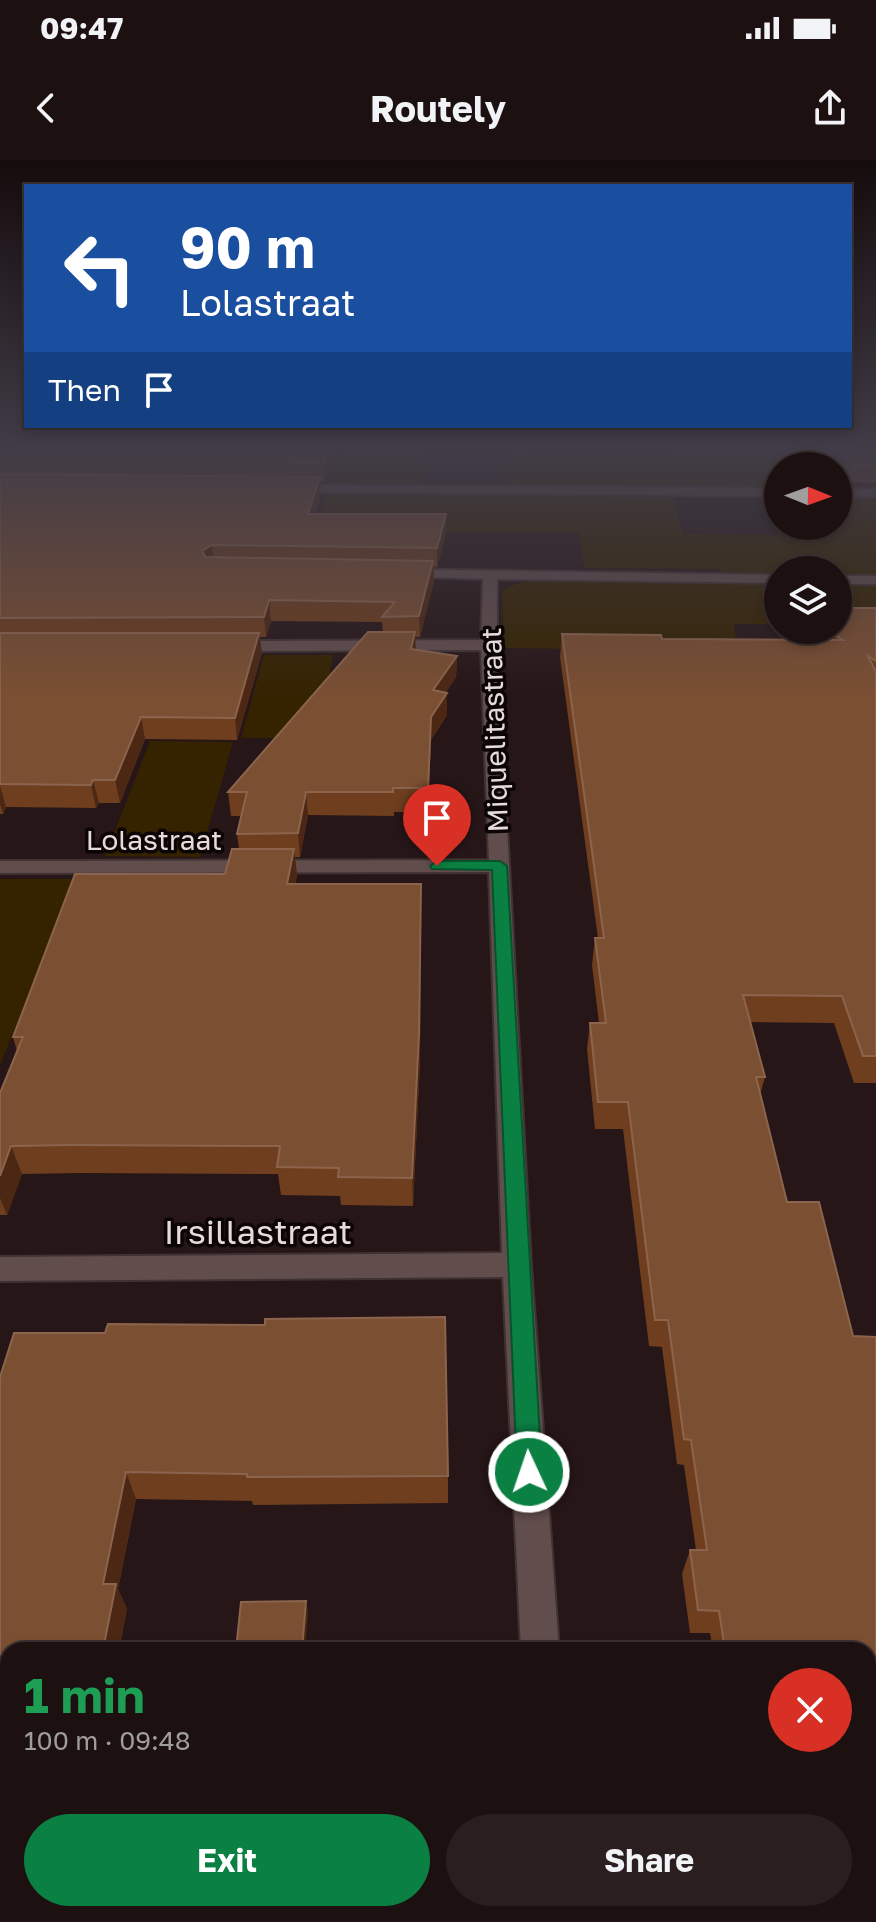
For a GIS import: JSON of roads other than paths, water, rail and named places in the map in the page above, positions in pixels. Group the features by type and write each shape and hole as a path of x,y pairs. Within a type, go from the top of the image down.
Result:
{"street":[{"path":"381,572 764,579"},
{"name":"Miquelitastraat","path":"490,576 489,645 517,1265 540,1642"},
{"path":"852,580 876,580"},
{"path":"221,646 489,645"},
{"name":"Lolastraat","path":"0,867 500,866"},
{"name":"Irsillastraat","path":"0,1269 517,1265"}]}
